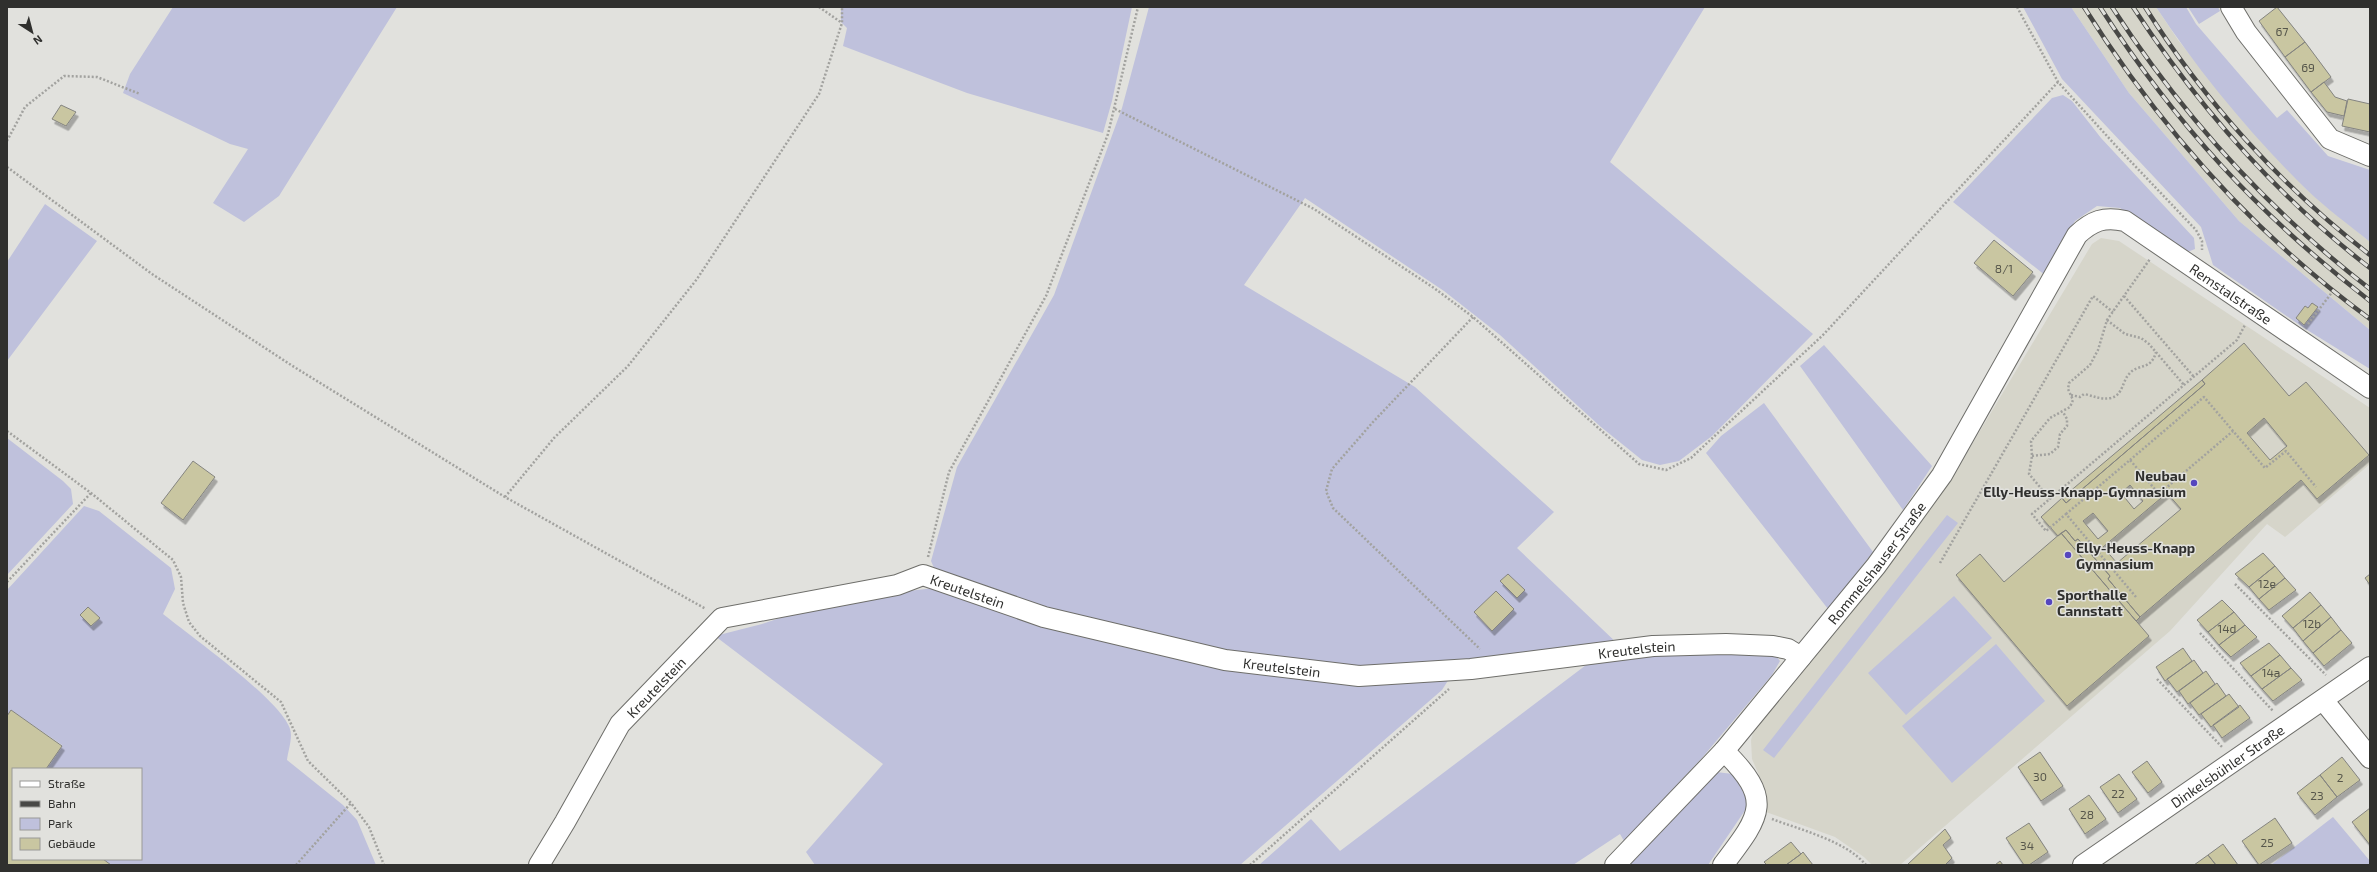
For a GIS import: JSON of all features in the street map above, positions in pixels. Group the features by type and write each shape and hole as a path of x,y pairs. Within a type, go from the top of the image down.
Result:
{"street":[{"path":"2231,7 2246,32 2330,139 2370,156"},
{"name":"Remstalstraße","path":"2088,226 2100,219 2112,218 2124,221 2191,268 2370,388"},
{"name":"Rommelshauser Straße","path":"1615,865 1724,751 1876,566 1942,475 2077,235 2088,226"},
{"name":"Kreutelstein","path":"539,865 620,724 722,618 897,585 924,575 1044,617 1225,660 1359,676 1471,669 1653,646 1719,644 1773,646 1788,649 1801,657"},
{"name":"Dinkelsbühler Straße","path":"2083,865 2370,667"},
{"path":"2323,700 2370,758"},
{"path":"1723,865 1739,844 1757,814 1756,792 1741,767 1724,751"}],"path":[{"path":"819,7 842,23"},
{"path":"505,496 554,438 628,366 697,279 818,94 842,23 842,7"},
{"path":"924,575 949,472 1046,296 1116,109 1138,7"},
{"path":"2017,7 2058,82 2196,230 2202,240 2202,250 2191,268"},
{"path":"7,141 25,107 64,76 97,77 140,94"},
{"path":"1116,109 1314,209 1434,288 1473,318 1639,464 1666,470 1691,458 1823,335 2058,82"},
{"path":"7,167 158,278 291,365 505,496 722,618"},
{"path":"2050,499 2029,474 2032,456 2030,441 2050,418 2070,407 2073,400 2068,389 2069,383 2090,365 2098,350 2107,320 2160,246"},
{"path":"2308,323 2333,291"},
{"path":"1940,563 2093,296 2113,312"},
{"path":"2124,296 2194,377"},
{"path":"2253,309 2237,340 2032,514 2046,531 2204,397 2265,468 2286,451 2316,488"},
{"path":"1473,318 1373,422 1332,470 1326,491 1333,508 1499,666"},
{"path":"2107,320 2125,334 2141,338 2156,352 2184,385"},
{"path":"2071,395 2080,397 2084,394 2099,399 2112,398 2122,389 2129,374 2149,364 2154,358 2156,352"},
{"path":"2032,456 2050,454 2058,447 2060,434 2067,426 2067,419 2063,412"},
{"path":"7,431 91,493 173,560 181,577 183,602 189,622 200,636 281,702 308,761 351,803 369,827 384,865"},
{"path":"2130,460 2159,494 2233,431"},
{"path":"7,582 91,493"},
{"path":"2066,514 2136,596"},
{"path":"2235,584 2339,688"},
{"path":"2200,632 2286,725"},
{"path":"1250,865 1471,669"},
{"path":"2157,680 2235,760"},
{"path":"296,865 351,803"},
{"path":"1757,814 1832,842 1861,859 1866,865"}],"shaded area":[{"path":"2071,7 2156,7 2178,40 2248,127 2307,190 2370,242 2370,330 2239,221 2129,93"},
{"name":"Elly-Heuss-Knapp Gymnasium","path":"2101,238 2119,241 2370,408 2370,464 2285,537 2267,524 2170,631 1900,865 1872,865 1864,857 1835,837 1766,812 1765,789 1752,759 1751,740 1755,726 1883,573 1950,481 2092,244"}],"green space":[{"path":"173,7 397,7 279,196 244,222 213,203 248,149 230,144 123,93 130,74"},
{"path":"841,7 1132,7 1112,101 1103,133 967,93 843,46 847,28 841,22"},
{"path":"1149,7 1705,7 1610,162 1813,334 1712,436 1679,461 1660,465 1642,460 1601,427 1500,335 1444,291 1305,198 1244,285 1415,387 1554,512 1517,548 1620,646 1443,668 1345,669 1259,661 1031,608 939,579 931,561 957,467 1054,295 1122,108"},
{"path":"2023,7 2071,7 2129,93 2239,221 2370,330 2370,369 2304,328 2213,265 2201,227 2062,79"},
{"path":"2156,7 2186,7 2196,24 2277,118 2287,110 2328,156 2370,170 2370,242 2314,197 2286,169 2246,125 2208,79"},
{"path":"2188,7 2218,7 2220,11 2199,24"},
{"path":"2063,95 2072,101 2101,138 2194,238 2195,249 2185,253 2120,208 2097,206 2075,221 2046,276 1953,202 2052,98"},
{"path":"45,204 97,241 7,361 7,262"},
{"path":"1824,345 1932,466 1903,510 1800,366"},
{"path":"1764,403 1873,552 1828,609 1706,453 1721,436"},
{"path":"7,438 63,481 71,489 73,504 7,575"},
{"path":"84,506 99,511 171,568 175,589 163,614 213,652 253,686 283,717 291,732 287,760 343,805 357,820 376,865 111,865 104,860 142,860 142,768 47,768 62,745 11,710 7,716 7,590"},
{"path":"1947,515 1958,523 1774,758 1763,750"},
{"path":"943,587 1026,619 1124,647 1206,665 1449,679 1442,690 1240,865 815,865 806,852 883,764 715,636 762,624 810,608 874,595"},
{"path":"1954,596 1992,638 1906,715 1868,673"},
{"path":"1996,644 2045,701 1952,783 1902,726"},
{"path":"1644,651 1772,651 1780,661 1772,675 1701,759 1624,841 1620,834 1573,865 1259,865 1311,819 1340,851 1594,659"},
{"path":"1716,772 1733,774 1750,803 1708,865 1624,865"},
{"path":"2333,817 2370,861 2370,865 2271,865"}],"building":[{"path":"2277,7 2305,42 2285,57 2259,21"},
{"path":"2305,42 2331,77 2311,92 2285,57"},
{"path":"2324,82 2335,97 2347,101 2344,116 2327,112 2311,92"},
{"path":"2348,99 2370,104 2370,132 2342,126"},
{"path":"61,105 76,112 66,126 52,119"},
{"path":"1994,240 2033,272 2013,296 1974,263"},
{"path":"2312,303 2318,307 2304,325 2296,318 2305,306 2308,308"},
{"name":"Neubau Elly-Heuss-Knapp-Gymnasium","path":"2244,343 2289,396 2306,382 2369,455 2317,499 2301,480 2140,617 2108,579 2110,576 2078,539 2075,541 2066,530 2058,536 2041,517 2062,498 2066,503 2205,384 2202,380","holes":["2264,418 2287,446 2270,460 2247,433","2130,485 2143,501 2134,509 2121,493","2167,493 2181,509 2117,563 2103,547","2093,513 2108,531 2098,539 2083,521"]},
{"path":"2202,380 2205,384 2066,503 2062,498"},
{"path":"193,461 215,477 183,520 161,503"},
{"path":"2066,530 2075,541 2078,539 2110,576 2108,579 2140,617 2136,621 2061,533"},
{"name":"Sporthalle Cannstatt","path":"2061,533 2149,636 2067,706 1956,575 1980,554 2004,582"},
{"path":"2263,553 2275,566 2249,587 2235,574"},
{"path":"2275,566 2285,578 2259,599 2249,587"},
{"path":"1508,574 1525,590 1517,598 1500,581"},
{"path":"2370,574 2370,585 2365,578"},
{"path":"2285,578 2296,590 2269,610 2259,599"},
{"path":"1496,591 1514,609 1492,631 1474,612"},
{"path":"2310,592 2321,605 2293,628 2282,616"},
{"path":"2222,600 2234,612 2208,632 2197,620"},
{"path":"2321,605 2331,617 2303,641 2293,628"},
{"path":"88,607 100,618 91,626 80,615"},
{"path":"2234,612 2245,625 2219,645 2208,632"},
{"path":"2331,617 2341,630 2313,653 2303,641"},
{"path":"2245,625 2257,637 2231,657 2219,645"},
{"path":"2341,630 2352,643 2324,666 2313,653"},
{"path":"2269,643 2280,655 2251,676 2240,663"},
{"path":"2183,648 2192,661 2165,681 2156,667"},
{"path":"2280,655 2291,668 2262,689 2251,676"},
{"path":"2194,660 2203,673 2177,692 2167,679"},
{"path":"2291,668 2302,680 2273,701 2262,689"},
{"path":"2206,671 2215,684 2188,704 2179,691"},
{"path":"2217,683 2226,696 2199,715 2190,703"},
{"path":"2229,694 2239,707 2211,727 2201,714"},
{"path":"2240,705 2250,718 2222,738 2213,725"},
{"path":"11,710 62,746 47,768 12,768 12,860 104,860 111,865 7,865 7,716"},
{"path":"2040,752 2063,786 2041,801 2018,767"},
{"path":"2342,757 2360,780 2337,797 2320,775"},
{"path":"2147,761 2162,782 2148,793 2132,772"},
{"path":"2119,774 2137,799 2118,813 2100,787"},
{"path":"2320,775 2337,797 2315,815 2297,793"},
{"path":"2089,795 2106,819 2085,834 2069,809"},
{"path":"2370,808 2370,845 2352,822"},
{"path":"2275,818 2292,843 2259,865 2242,841"},
{"path":"2029,823 2048,852 2029,865 2024,865 2006,838"},
{"path":"1945,829 1951,838 1943,845 1952,858 1945,865 1907,865"},
{"path":"1791,842 1801,854 1786,865 1767,865 1764,862"},
{"path":"2223,844 2238,865 2216,865 2208,855"},
{"path":"1803,852 1813,865 1786,865 1801,854"},
{"path":"2208,855 2216,865 2194,865"},
{"path":"2000,861 2003,865 1995,865"}],"railway":[{"path":"2084,7 2113,52 2144,95 2212,176 2249,215 2287,251 2370,319"},
{"path":"2100,7 2159,91 2222,166 2291,235 2370,301"},
{"path":"2112,7 2168,86 2229,159 2296,227 2332,259 2370,289"},
{"path":"2133,7 2184,79 2240,147 2302,210 2335,240 2370,268"},
{"path":"2145,7 2193,76 2247,141 2306,201 2337,229 2370,255"}],"place":[{"name":"Neubau Elly-Heuss-Knapp-Gymnasium","path":"2194,483"},
{"name":"Elly-Heuss-Knapp Gymnasium","path":"2068,555"},
{"name":"Sporthalle Cannstatt","path":"2049,602"}]}
